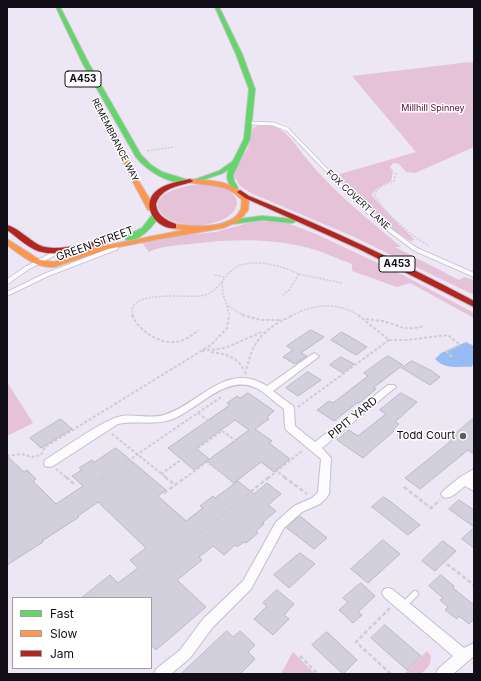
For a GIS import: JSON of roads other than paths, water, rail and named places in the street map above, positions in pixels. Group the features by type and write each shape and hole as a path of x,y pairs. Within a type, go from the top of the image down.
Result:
{"main road":[{"path":"50,7 60,33"},
{"name":"REMEMBRANCE WAY","path":"58,7 73,40 102,95 132,146 146,165 158,174 173,179 192,181"},
{"path":"155,217 172,226 196,230 215,228 231,222 240,217 245,211 247,204 245,198 231,181 230,175 245,145 249,123 252,84 217,7"},
{"name":"REMEMBRANCE WAY","path":"108,125 155,217"},
{"path":"151,208 152,201 157,194 166,188 221,172 237,161"},
{"path":"192,181 216,182 237,190"},
{"name":"A453","path":"237,190 247,196 299,217 474,304"},
{"name":"GREEN STREET","path":"62,250 76,246 119,241 134,237 145,230 155,217"},
{"name":"A453","path":"231,222 250,219 275,218 319,228"},
{"path":"7,227 39,248 62,250"},
{"name":"GREEN STREET","path":"123,245 164,235 196,230"},
{"path":"7,241 26,256 37,262 48,265 95,250 123,245"}],"street":[{"path":"266,391 314,356"},
{"path":"50,463 115,421 124,418 149,420 168,418 179,413 224,384 244,377 289,408 290,427 326,458 323,494 316,501 298,509 280,525 247,586 208,623 185,654 161,674"},
{"name":"PIPIT YARD","path":"312,446 391,387"},
{"path":"447,494 474,473"},
{"path":"464,480 474,486"},
{"path":"396,600 468,652 443,674"}],"lane":[{"name":"FOX COVERT LANE","path":"249,123 273,124 287,129 327,172 379,222 415,249 474,275"},
{"name":"GREEN STREET","path":"7,294 46,275 123,245"},
{"name":"GREEN STREET","path":"7,282 37,262 62,250"},
{"path":"396,600 416,594"}],"water":[{"path":"466,342 474,346 474,363 471,367 447,366 435,359 441,353"}],"place":[{"name":"Todd Court","path":"463,436"}],"park label":[{"name":"Millhill Spinney","path":"433,108"}]}
